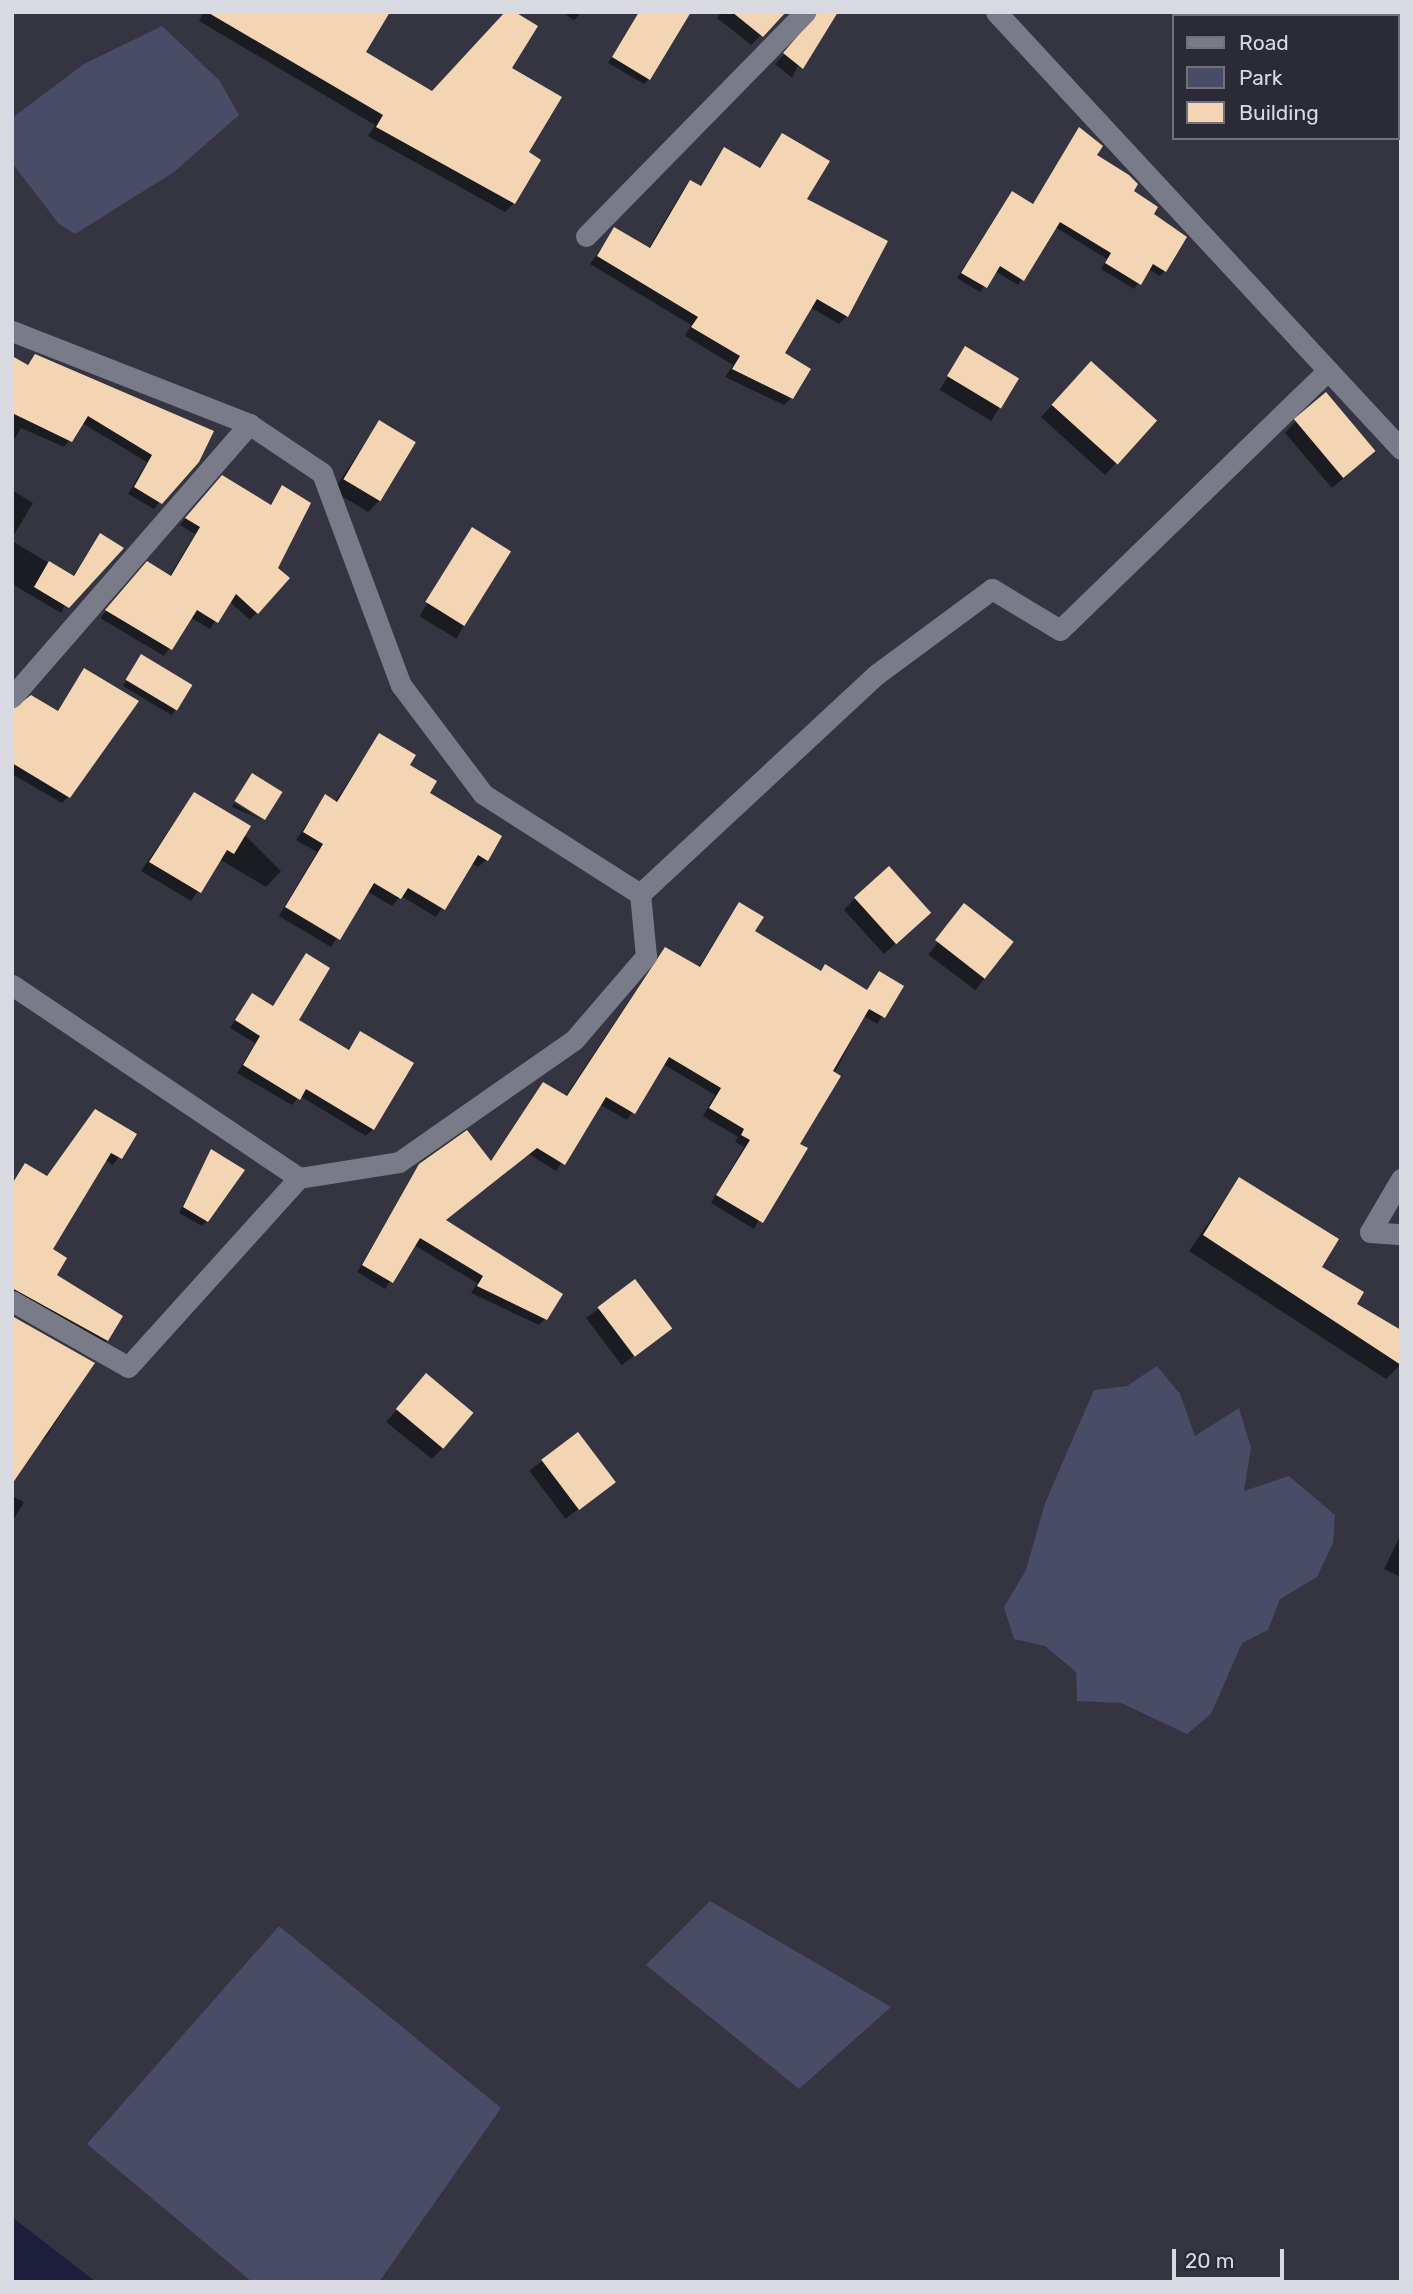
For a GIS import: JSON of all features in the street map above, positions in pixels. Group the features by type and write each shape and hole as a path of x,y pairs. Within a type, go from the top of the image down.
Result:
{"street":[{"path":"586,236 805,12"},
{"path":"996,12 1401,449"},
{"path":"12,331 249,424 322,473 401,685 483,794 640,894"},
{"path":"640,894 877,674 992,589 1060,630 1328,370"},
{"path":"12,696 249,424"},
{"path":"12,1301 128,1367 299,1178 399,1162 573,1040 646,956 640,894"},
{"path":"12,985 299,1178"},
{"path":"1401,1179 1370,1232 1401,1234"}],"green space":[{"path":"162,26 219,80 239,115 174,172 75,234 59,224 12,163 12,118 84,64"},
{"path":"1157,1366 1180,1394 1195,1436 1239,1408 1251,1448 1244,1491 1289,1476 1335,1515 1333,1543 1317,1577 1280,1599 1268,1630 1242,1643 1211,1714 1187,1734 1121,1703 1077,1701 1076,1672 1045,1646 1014,1639 1004,1607 1026,1570 1045,1503 1094,1390 1127,1386"},
{"path":"710,1901 891,2007 799,2089 646,1965"},
{"path":"279,1926 501,2108 379,2282 252,2282 87,2144"}],"shaded area":[{"path":"12,2217 96,2282 12,2282"}],"building":[{"path":"207,12 390,12 366,52 432,91 505,12 515,12 538,26 512,68 562,97 529,152 541,160 515,204 376,127 383,115"},
{"path":"639,12 691,12 650,80 612,57"},
{"path":"732,12 786,12 763,37"},
{"path":"818,12 838,12 803,69 783,53"},
{"path":"1079,127 1103,146 1097,155 1129,175 1138,184 1134,191 1158,207 1154,214 1187,237 1166,272 1153,264 1141,285 1105,263 1111,253 1060,222 1024,281 1000,266 987,288 961,273 1012,191 1033,204"},
{"path":"782,133 830,161 807,199 888,241 848,317 817,299 785,353 811,369 793,399 732,369 740,356 691,327 698,317 597,256 614,227 650,248 690,180 701,186 724,147 760,168"},
{"path":"965,346 1019,378 1001,408 947,376"},
{"path":"35,354 214,431 199,462 162,504 134,487 152,455 88,416 72,442 12,413 12,356 28,365"},
{"path":"1091,361 1157,421 1118,464 1052,405"},
{"path":"1326,392 1375,451 1343,478 1294,419"},
{"path":"379,420 416,442 380,501 343,479"},
{"path":"222,475 271,505 282,485 311,503 278,568 290,578 258,614 236,594 218,623 197,610 172,650 105,610 147,561 171,576 200,527 185,518"},
{"path":"472,527 511,551 464,626 425,602"},
{"path":"100,533 124,548 69,608 34,587 49,561 74,576"},
{"path":"141,654 192,685 177,711 126,680"},
{"path":"84,668 139,701 70,798 12,763 12,710 31,695 58,711"},
{"path":"379,733 416,755 410,765 437,781 430,793 502,836 488,861 478,855 445,910 408,888 401,899 374,883 340,940 285,907 323,844 303,832 325,794 337,802"},
{"path":"252,773 283,792 265,820 235,801"},
{"path":"194,792 251,826 234,854 227,850 201,893 149,862"},
{"path":"889,866 931,913 896,944 854,897"},
{"path":"739,902 764,917 755,931 821,971 825,964 867,990 879,971 904,986 885,1018 869,1009 833,1071 841,1076 800,1144 808,1148 763,1223 716,1195 750,1140 741,1135 744,1129 709,1108 721,1088 669,1057 635,1114 606,1097 565,1165 537,1148 446,1220 563,1294 547,1320 477,1286 483,1276 420,1238 393,1283 362,1265 419,1164 467,1130 491,1161 543,1082 567,1096 665,947 700,967"},
{"path":"964,903 1014,942 985,979 935,940"},
{"path":"306,953 330,968 299,1020 349,1050 360,1031 414,1063 374,1130 306,1089 300,1100 243,1065 260,1036 235,1020 252,993 273,1006"},
{"path":"95,1109 137,1134 122,1159 111,1153 53,1249 67,1258 57,1275 123,1316 108,1341 12,1288 12,1184 25,1163 47,1176"},
{"path":"211,1149 245,1170 208,1222 183,1207"},
{"path":"1239,1177 1339,1239 1322,1267 1364,1292 1357,1304 1401,1330 1401,1365 1203,1235"},
{"path":"635,1279 672,1329 635,1357 597,1307"},
{"path":"12,1316 95,1363 12,1484"},
{"path":"426,1373 473,1413 443,1449 396,1409"},
{"path":"578,1432 616,1482 579,1510 541,1460"}]}
